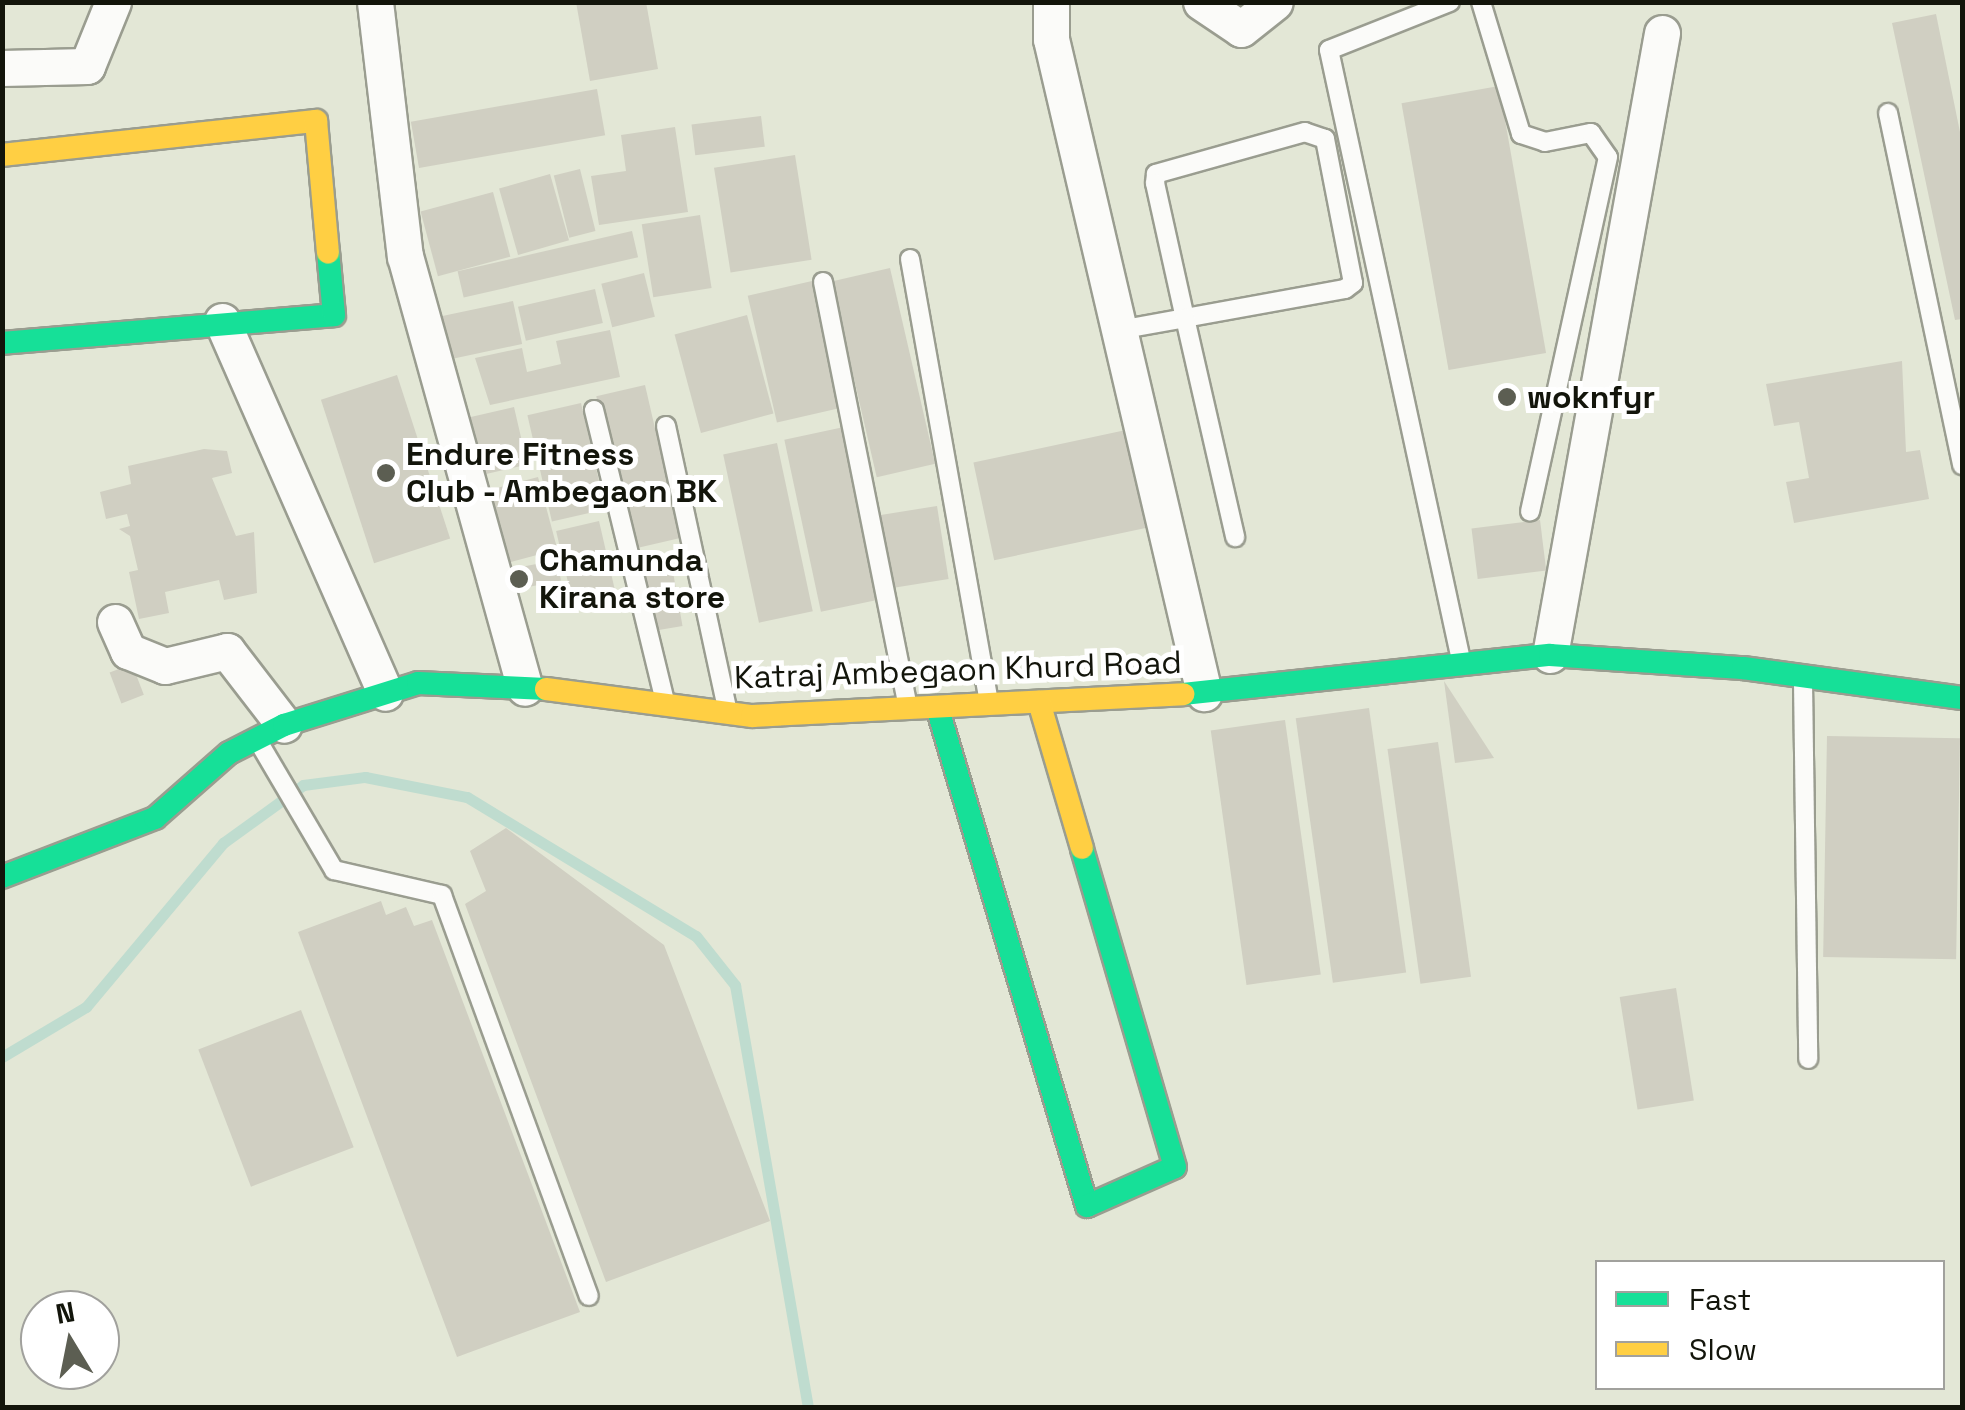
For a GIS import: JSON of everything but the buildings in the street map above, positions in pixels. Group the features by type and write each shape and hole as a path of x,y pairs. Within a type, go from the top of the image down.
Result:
{"street":[{"path":"2,68 88,66 113,2"},
{"path":"375,2 405,256 525,688"},
{"path":"1051,2 1051,39 1204,693"},
{"path":"1201,2 1241,29 1275,2"},
{"path":"1550,654 1662,33"},
{"path":"2,155 316,121 334,315 222,321 2,343"},
{"path":"222,321 385,693"},
{"path":"116,622 128,652 165,666 228,652 270,732"},
{"name":"Katraj Ambegaon Khurd Road","path":"2,876 155,818 270,732 418,683 525,688 728,712 908,708 1204,693 1550,654 1802,676 1962,698"},
{"path":"937,707 1088,1206 1176,1166 1039,702"}],"lane":[{"path":"1450,2 1329,50 1462,664"},
{"path":"1481,2 1521,134 1545,142 1591,133 1608,157 1530,512"},
{"path":"1888,113 1962,464"},
{"path":"1119,330 1186,318 1353,282 1316,132 1156,174 1186,318 1235,536"},
{"path":"910,259 990,704"},
{"path":"823,282 908,708"},
{"path":"594,410 666,703"},
{"path":"666,426 728,712"},
{"path":"1802,676 1808,1059"},
{"path":"270,732 277,773 334,870 442,895 589,1296"}],"waterway":[{"path":"2,1057 86,1007 223,843 303,785 365,777 467,797 696,936 735,985 808,1408"}],"traffic: fast":[{"path":"2,343 334,315 328,252"},
{"path":"1183,694 1550,655 1743,668 1962,698"},
{"path":"2,877 155,818 229,753 284,725 418,683 546,689"},
{"path":"937,707 1087,1206 1175,1167 1082,848"}],"traffic: slow":[{"path":"2,155 316,121 328,252"},
{"path":"546,689 752,716 1183,694"},
{"path":"1039,702 1082,848"}],"place":[{"name":"woknfyr","path":"1507,397"},
{"name":"Endure Fitness Club - Ambegaon BK","path":"386,473"},
{"name":"Chamunda Kirana store","path":"519,579"}]}
